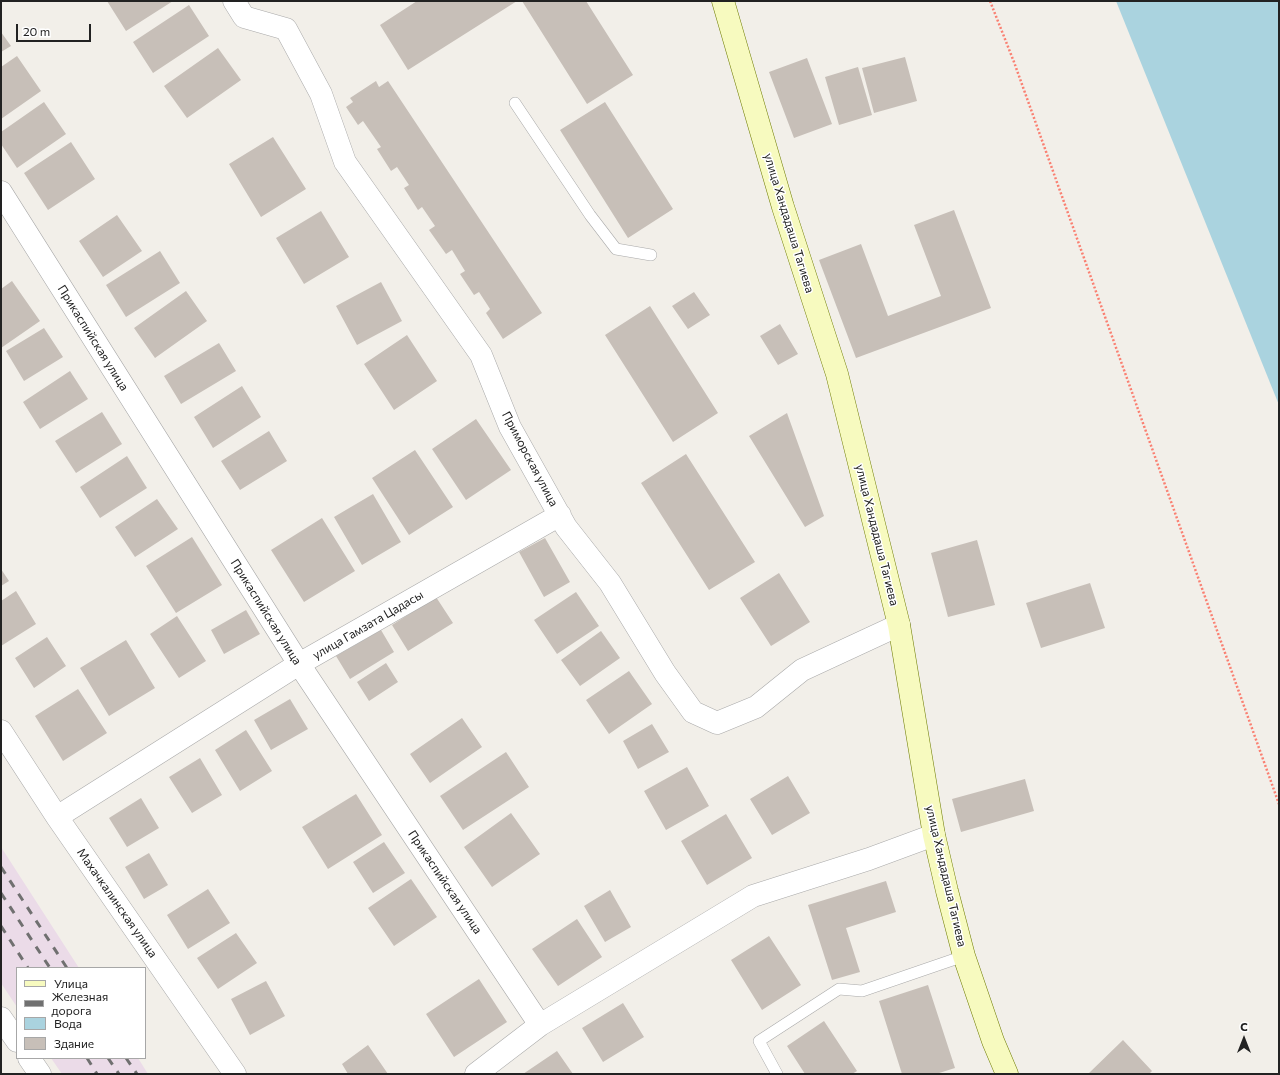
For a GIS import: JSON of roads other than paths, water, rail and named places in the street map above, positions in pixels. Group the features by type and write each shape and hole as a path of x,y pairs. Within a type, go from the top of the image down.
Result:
{"street":[{"name":"Приморская улица","path":"234,1 244,17 286,29 321,94 345,162 481,355 510,426 566,527 610,583 665,673 693,712 717,723 756,707 802,670 898,626"},
{"name":"улица Хандадаша Тагиева","path":"722,1 783,207 837,374 898,626 933,836 962,956 988,1038 1004,1074"},
{"name":"Прикаспийская улица","path":"1,192 299,664 540,1025"},
{"name":"улица Гамзата Цадасы","path":"57,817 299,664 560,515"},
{"name":"Махачкалинская улица","path":"1,731 57,817 235,1074"},
{"path":"476,1074 540,1025 753,896 869,859 933,836"},
{"name":"улица Хандадаша Тагиева","path":"962,956 993,1041 1007,1074"},
{"path":"1,1018 16,1040"},
{"path":"30,1059 40,1074"}],"lane":[{"path":"515,103 590,215 616,249 651,255"},
{"path":"777,1074 759,1041 825,998 839,990 862,991 962,956"}],"water":[{"path":"1116,1 1279,1 1279,405"}],"railway":[{"path":"1,867 66,967"},
{"path":"1,893 49,967"},
{"path":"1,926 27,967"},
{"path":"88,1059 97,1074"},
{"path":"109,1059 119,1074"},
{"path":"127,1059 137,1074"}]}
